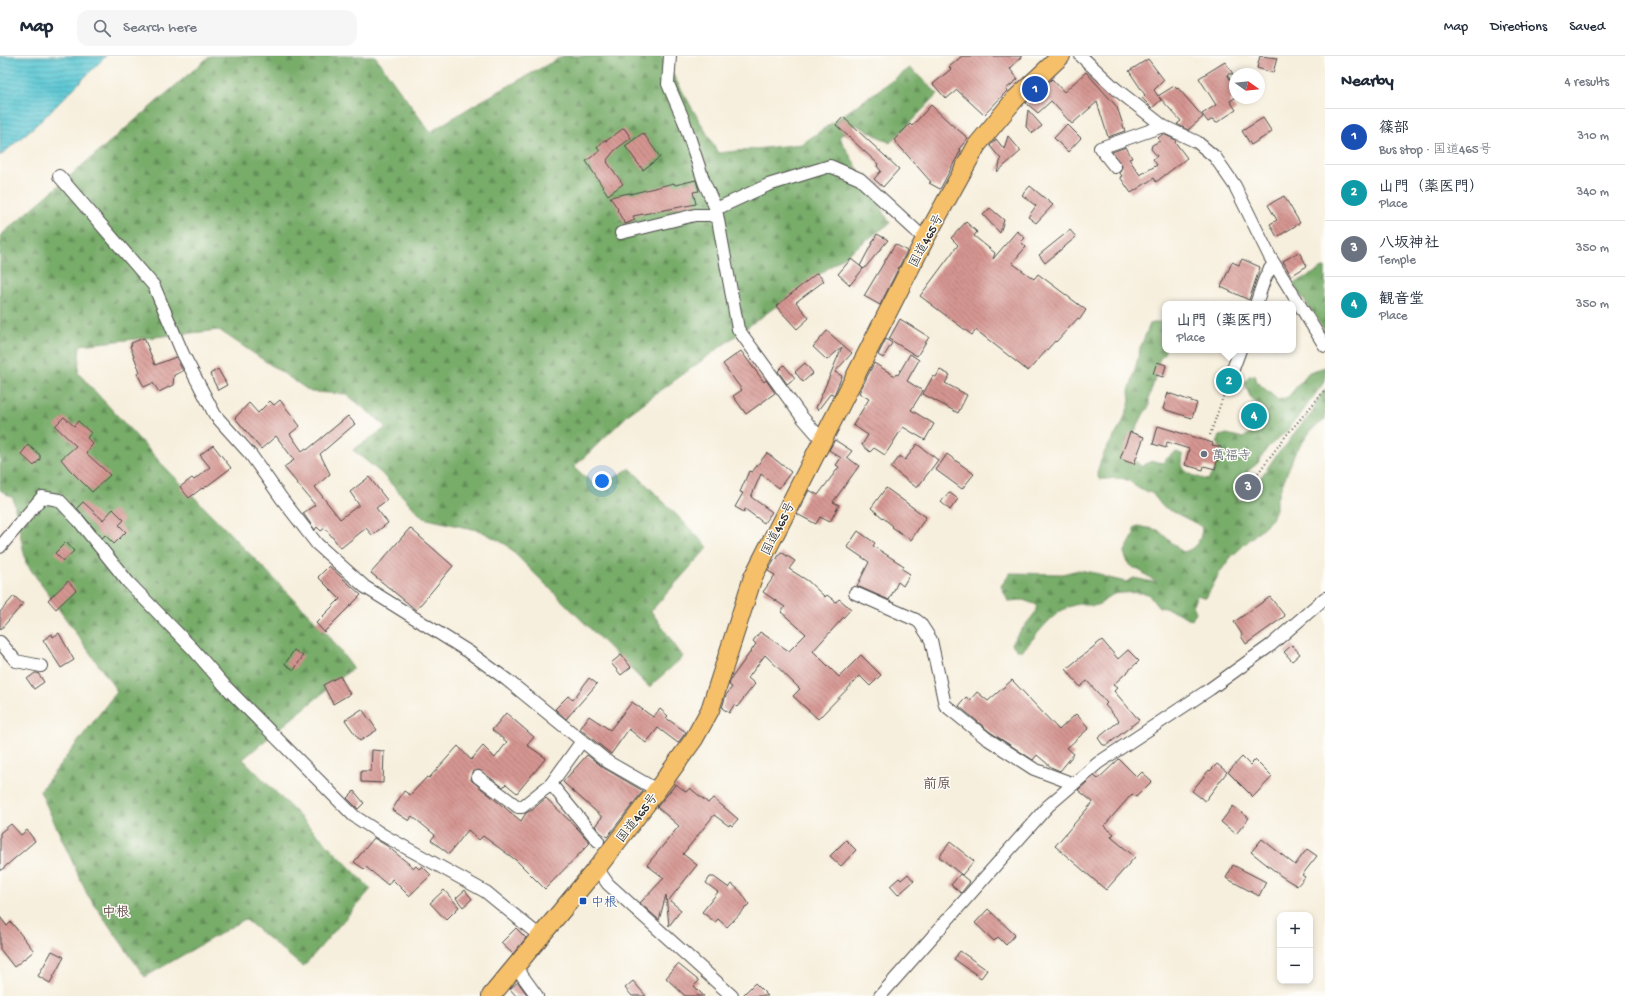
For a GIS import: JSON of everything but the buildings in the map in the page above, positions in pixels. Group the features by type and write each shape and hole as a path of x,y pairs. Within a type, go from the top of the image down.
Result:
{"highway":[{"name":"国道465号","path":"491,996 597,868 694,739 710,710 753,577 925,239 977,145 1015,99 1061,56"}],"street":[{"path":"670,56 668,84 684,121 704,182 717,214 738,329 802,417 822,440"},
{"path":"1082,56 1116,89 1163,126 1197,142 1216,158 1235,186 1274,264 1325,346"},
{"path":"1115,167 1100,148 1163,126"},
{"path":"621,233 695,215 717,214 768,185 830,166 860,179 925,239"},
{"path":"59,176 154,286 183,354 215,415 251,454 282,499 317,544 365,587 469,652 508,680 608,762 657,790"},
{"path":"1257,301 1266,276 1274,264"},
{"path":"1229,380 1239,353"},
{"path":"0,548 42,497 59,500 79,521 128,582 193,649 226,687 354,816 390,839 486,892 540,938"},
{"path":"855,593 920,623 931,640 945,705 986,738 1034,769 1074,784"},
{"path":"880,996 1048,806 1098,763 1210,689 1271,645 1325,598"},
{"path":"0,642 16,661 41,666"},
{"path":"478,777 518,807 522,807 551,784 582,741"},
{"path":"551,784 598,840"},
{"path":"597,868 608,884 732,996"},
{"path":"516,967 537,996"}],"path":[{"path":"1210,435 1229,380"},
{"path":"1258,473 1285,437 1325,390"}],"green space":[{"path":"210,56 375,56 430,132 474,105 563,56 662,56 718,153 802,144 910,68 938,94 890,143 855,124 839,137 890,223 630,413 574,467 598,488 630,468 708,547 651,611 683,657 649,687 505,544 481,531 423,518 381,473 353,450 387,427 346,394 311,392 219,330 80,345 78,373 161,463 327,633 353,668 243,759 371,889 303,967 245,919 145,977 87,894 40,791 117,691 26,563 13,498 0,490 0,236"},
{"path":"1325,267 1325,331 1293,284"},
{"path":"1162,322 1162,353 1165,354 1159,360 1157,373 1149,397 1149,407 1144,413 1133,435 1134,460 1142,467 1146,463 1151,462 1162,463 1172,454 1177,452 1183,455 1182,465 1186,471 1208,480 1215,469 1221,448 1217,442 1220,436 1227,434 1243,438 1251,433 1264,419 1265,409 1252,399 1247,390 1245,383 1249,376 1255,375 1257,382 1278,400 1288,397 1309,372 1325,367 1325,381 1297,419 1291,424 1288,430 1267,448 1258,463 1248,471 1246,477 1238,486 1242,489 1236,496 1241,501 1247,493 1251,496 1258,487 1261,477 1277,454 1312,413 1316,403 1325,389 1325,420 1311,430 1294,455 1276,501 1276,509 1272,519 1231,557 1220,572 1206,598 1197,595 1193,605 1196,612 1192,620 1174,611 1157,606 1148,594 1119,593 1110,596 1094,606 1082,604 1070,606 1062,610 1048,622 1023,650 1017,650 1011,643 1035,613 1037,605 1023,600 1008,601 1001,586 1010,573 1062,574 1079,570 1100,574 1105,577 1126,582 1134,578 1157,583 1129,565 1124,553 1134,535 1134,528 1138,526 1158,530 1182,552 1194,546 1201,535 1201,526 1162,506 1152,493 1141,490 1130,481 1124,479 1099,479 1097,473 1105,451 1122,424 1128,408 1130,401 1129,391 1140,348 1150,324"}],"water":[{"path":"0,56 106,56 44,118 0,156"}],"place":[{"name":"篠部","path":"1035,89"},
{"name":"山門（薬医門）","path":"1229,381"},
{"name":"観音堂","path":"1254,416"},
{"name":"萬福寺","path":"1204,454"},
{"name":"八坂神社","path":"1248,487"},
{"name":"中根","path":"583,901"}],"district":[{"name":"前原","path":"937,783"},
{"name":"中根","path":"116,911"}]}
